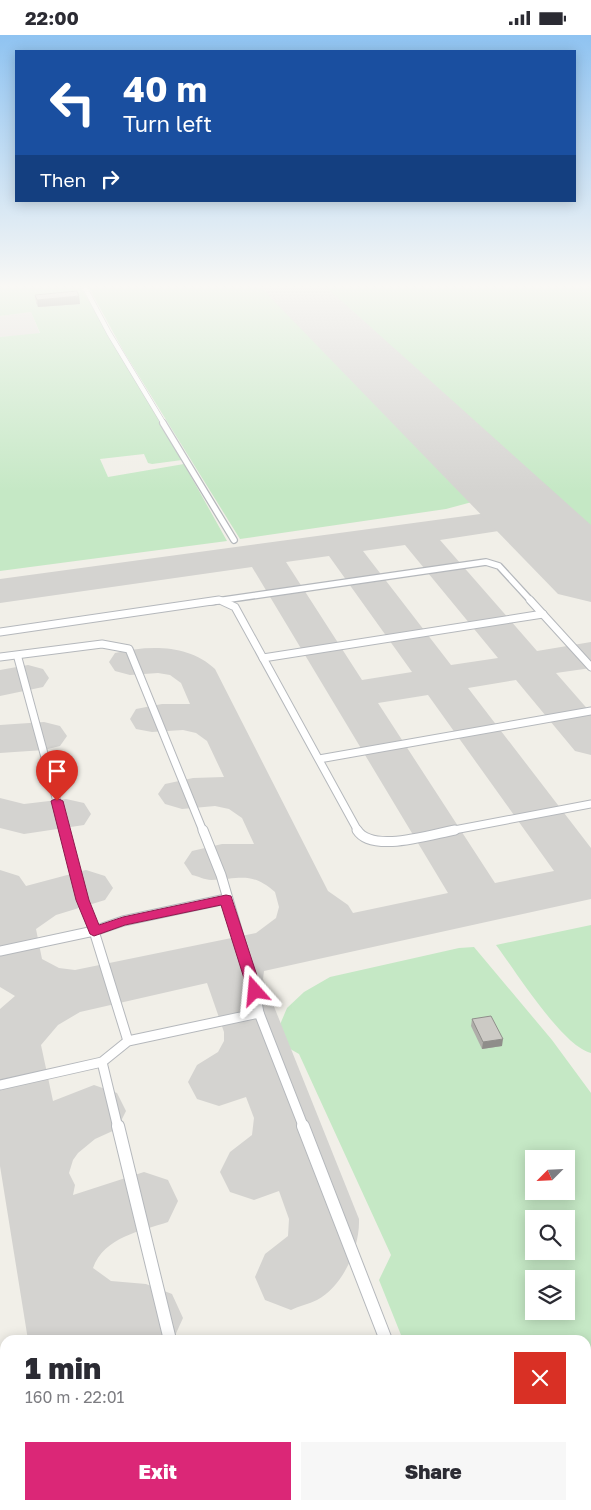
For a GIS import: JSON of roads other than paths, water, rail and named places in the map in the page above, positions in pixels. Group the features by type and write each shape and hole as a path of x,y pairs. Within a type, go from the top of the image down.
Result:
{"lane":[{"path":"122,355 234,540"},
{"path":"0,632 486,562 499,567 591,667"},
{"path":"235,607 237,601 246,596"},
{"path":"214,601 228,603 235,607 359,833 373,842 393,842 591,804"},
{"path":"263,658 542,614"},
{"path":"0,657 18,658 108,643 129,649 220,875 255,991 259,1013 384,1335"},
{"path":"18,658 83,900 128,1041"},
{"path":"319,759 591,711"},
{"path":"0,951 94,931 123,921 226,899"},
{"path":"0,1085 102,1062 128,1041 259,1013"},
{"path":"102,1062 169,1335"}]}
